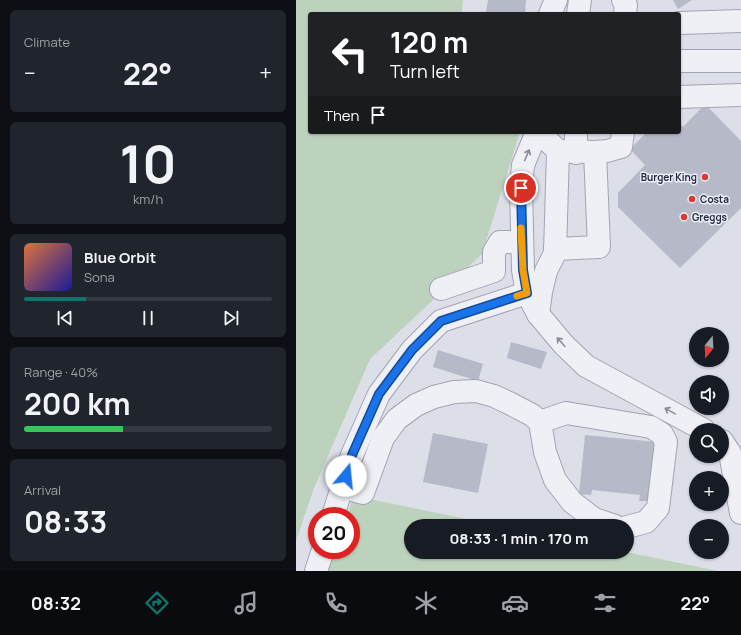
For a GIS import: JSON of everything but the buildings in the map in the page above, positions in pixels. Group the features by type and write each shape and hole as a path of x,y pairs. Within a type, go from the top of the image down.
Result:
{"lane":[{"path":"551,12 556,0"},
{"path":"578,12 580,0"},
{"path":"681,23 741,21"},
{"path":"681,61 741,60"},
{"path":"681,97 741,95"},
{"path":"537,134 523,164 521,188 523,270 527,293 538,314 564,345 586,366 691,423"},
{"path":"543,134 576,147 607,151 621,147 622,134"},
{"path":"555,249 599,248 576,147"},
{"path":"538,314 546,271 555,253 576,147"},
{"path":"440,289 494,271 494,252 500,242 522,242"},
{"path":"336,507 352,455 379,394 412,350 441,321 527,293"},
{"path":"342,487 363,493 384,438 397,419 416,405 434,397 454,392 476,391 494,396 509,403 532,415 540,422 545,452 555,480 572,502 594,519"},
{"path":"540,422 566,413 650,427 662,434 666,442 658,508 646,522 634,525"},
{"path":"729,452 741,513"},
{"path":"316,571 320,559"}],"green space":[{"path":"296,0 463,0 462,12 308,12 308,134 519,134 482,254 370,359 314,488 296,541"},
{"path":"354,496 467,519 404,519 404,559 634,559 634,554 718,571 327,571 332,559 360,559 360,507 350,507"}],"slow traffic":[{"path":"517,296 527,293 523,270 521,228"}],"place":[{"name":"Burger King","path":"705,177"},
{"name":"Costa","path":"692,199"},
{"name":"Greggs","path":"684,217"}],"route":[{"path":"346,476 352,455 379,394 412,350 441,321 527,293 523,270 521,188"}]}
